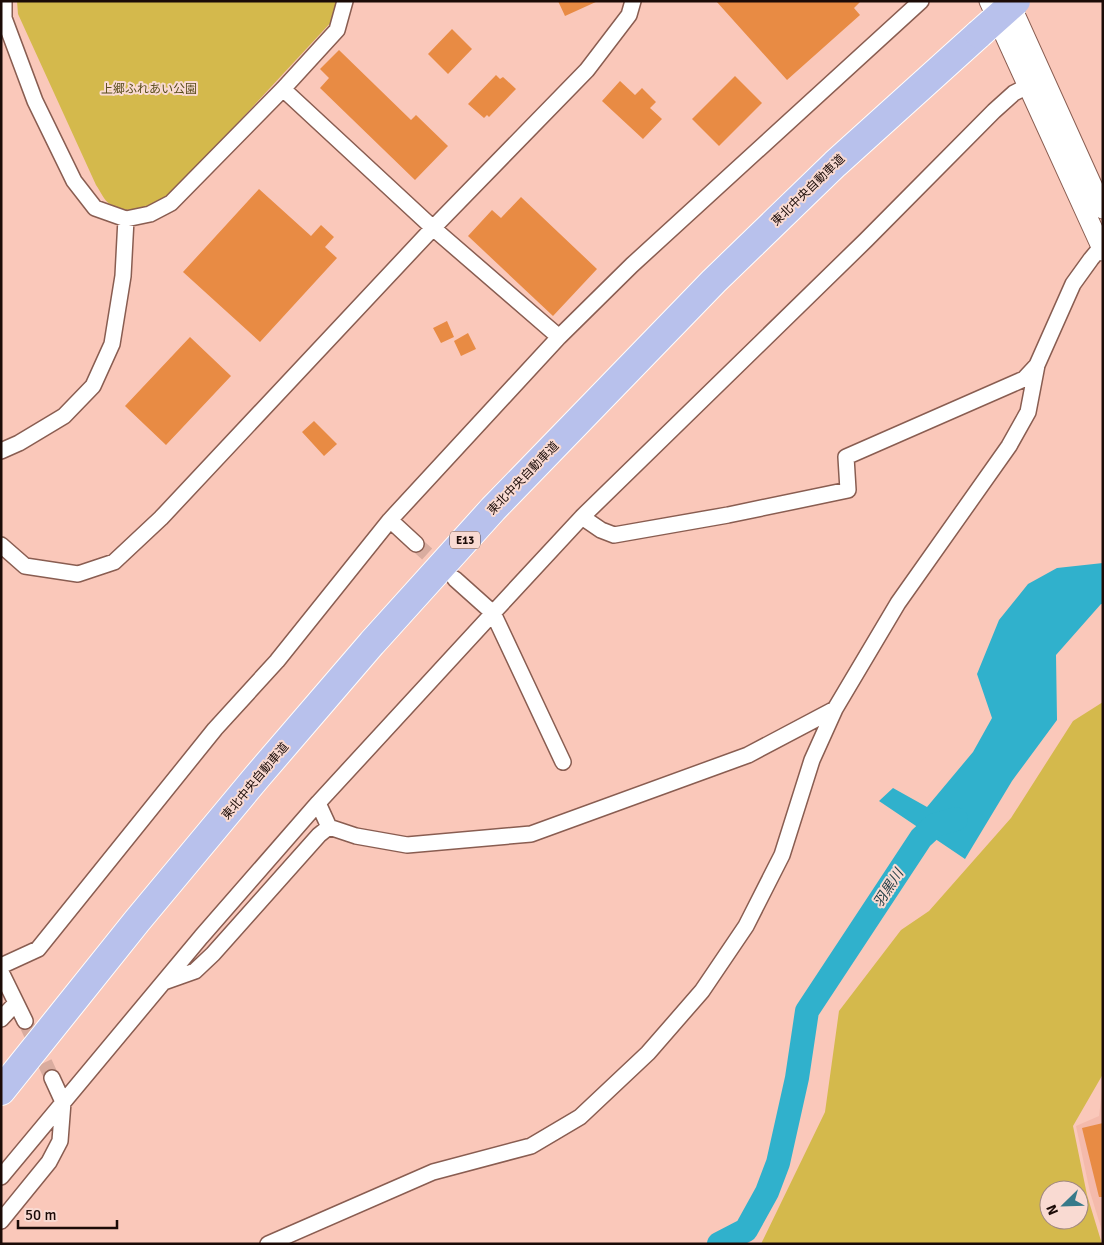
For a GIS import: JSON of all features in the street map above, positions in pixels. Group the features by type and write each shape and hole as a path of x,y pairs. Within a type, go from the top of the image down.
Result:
{"highway":[{"name":"東北中央自動車道","path":"1,1091 137,921 263,771 372,643 493,509 714,281 835,164 997,1"},
{"name":"東北中央自動車道","path":"1,1069 134,903 343,654 582,397 714,263 826,155 981,19 1016,1"}],"street":[{"path":"4,1 4,18 35,101 74,181 95,208 126,219 150,214 171,203 283,89 337,30 345,1"},
{"path":"1,545 25,566 78,574 114,562 161,518 433,228 588,70 629,15 633,1"},
{"path":"1,966 38,949 215,729 277,661 390,520 560,338 632,265 921,1"},
{"path":"1009,1 1103,209"},
{"path":"268,1244 433,1172 531,1146 580,1117 648,1053 702,991 746,926 782,855 812,760 834,709 898,603 1009,446 1028,412 1037,365 1073,284 1090,259 1102,249 1028,86 981,19"},
{"path":"1,1177 164,982 318,803 582,517 866,240 994,111 1014,93 1028,86"},
{"path":"283,89 433,228 560,338"},
{"path":"1,451 19,443 64,416 93,386 112,344 123,276 126,219"},
{"path":"582,517 601,530 614,535 728,515 848,490 846,457 1024,379 1037,365"},
{"path":"390,520 416,544"},
{"path":"455,578 493,613 563,762"},
{"path":"318,803 329,827 356,836 407,845 531,834 748,755 834,709"},
{"path":"164,982 195,971 319,835 329,827"},
{"path":"1,972 25,1021"},
{"path":"1,1019 16,1003"},
{"path":"1,1221 48,1162 60,1141 63,1102 52,1078"}],"shaded area":[{"path":"1103,1083 1103,1234 1090,1192 1089,1180 1087,1180 1076,1126 1099,1116"}],"green space":[{"name":"上郷ふれあい公園","path":"17,1 345,1 334,19 169,197 147,207 125,210 108,203 96,185 18,14"},
{"path":"1103,702 1103,1074 1073,1126 1084,1180 1039,1180 1039,1230 1089,1230 1089,1202 1102,1244 761,1244 825,1112 839,1011 901,930 929,911 1011,818 1073,721"}],"water":[{"path":"1103,563 1103,604 1056,655 1057,720 1012,781 965,859 879,801 893,788 927,807 973,752 992,718 977,674 999,620 1028,584 1057,568"}],"building":[{"path":"558,1 598,1 565,16"},
{"path":"716,1 861,1 854,8 860,15 787,80"},
{"path":"452,29 472,49 448,74 428,54"},
{"path":"339,50 411,120 416,115 448,146 415,180 320,88 329,78 320,69"},
{"path":"496,75 500,79 503,77 516,89 489,117 487,115 484,118 468,104"},
{"path":"735,76 762,103 719,146 692,119"},
{"path":"620,81 635,95 642,88 656,102 650,108 662,119 643,139 602,101"},
{"path":"259,189 311,236 321,225 334,237 325,247 337,258 260,342 183,272"},
{"path":"521,197 597,269 553,316 468,236 492,210 501,218"},
{"path":"447,321 454,337 441,343 433,328"},
{"path":"468,333 476,349 461,356 454,341"},
{"path":"190,337 231,376 166,445 125,406"},
{"path":"314,421 337,444 324,456 302,432"},
{"path":"1103,1123 1103,1197 1099,1197 1082,1128"}],"waterway":[{"name":"羽黒川","path":"719,1244 746,1230 767,1192 778,1163 797,1078 807,1011 921,838 935,825 956,819"}],"tunnel":[{"path":"416,544 445,570"},
{"path":"25,1021 52,1078"}]}
